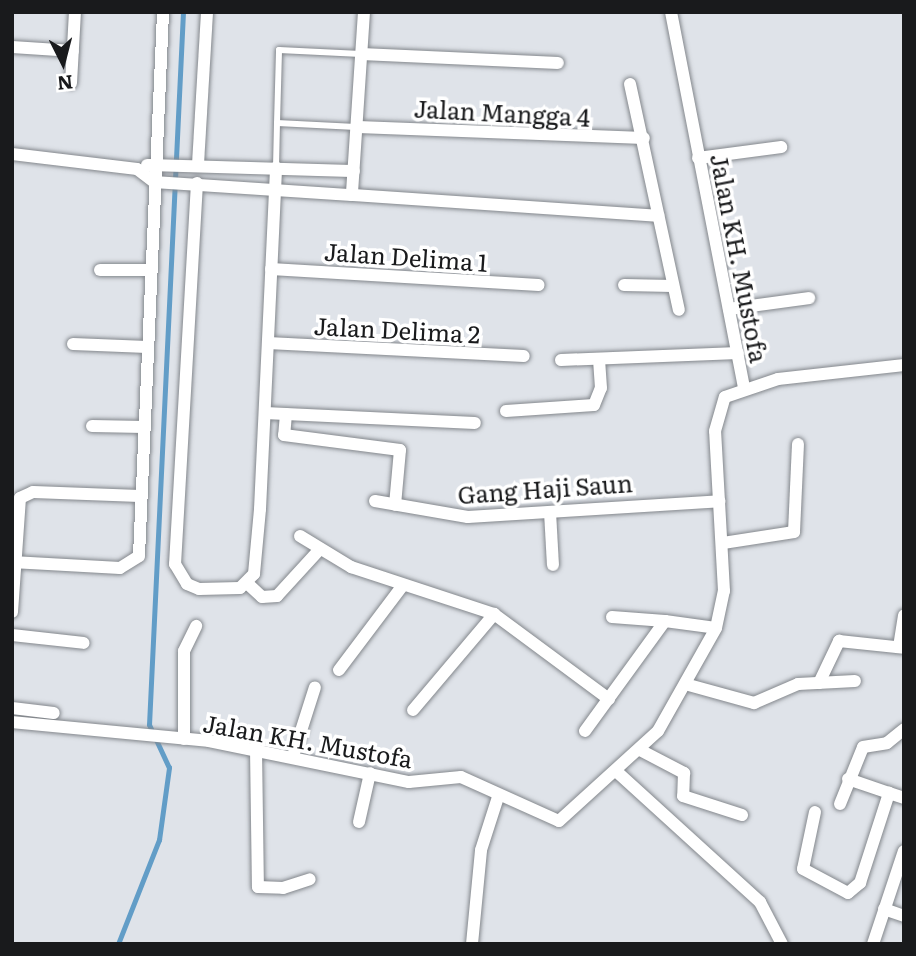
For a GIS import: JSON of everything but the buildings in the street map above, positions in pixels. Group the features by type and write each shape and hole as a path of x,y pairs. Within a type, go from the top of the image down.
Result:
{"street":[{"path":"71,83 75,12"},
{"path":"13,562 134,565 141,496 150,270 158,182 163,12"},
{"path":"192,163 207,12"},
{"path":"352,195 364,12"},
{"name":"Jalan KH. Mustofa","path":"12,722 256,749 409,782 467,778 498,797 559,821 640,750 685,684 716,628 724,591 717,416 725,397 744,386 671,12"},
{"path":"12,47 73,51"},
{"path":"362,54 558,63"},
{"path":"630,84 644,138 679,310"},
{"name":"Jalan Mangga 4","path":"358,127 644,138"},
{"path":"698,158 781,147"},
{"path":"12,154 137,169 158,182 658,216"},
{"path":"137,169 158,162 354,171"},
{"path":"231,185 240,181 234,165"},
{"path":"248,584 258,535 276,167"},
{"path":"197,183 174,564 187,584 199,589 248,584 262,597 277,596 320,549"},
{"name":"Jalan Delima 1","path":"271,269 539,285"},
{"path":"100,270 150,270"},
{"path":"624,285 673,286"},
{"path":"729,309 809,298"},
{"name":"Jalan Delima 2","path":"268,343 524,356"},
{"path":"73,344 147,347"},
{"path":"561,360 738,353"},
{"path":"506,411 594,405 598,359"},
{"path":"744,386 904,365"},
{"path":"265,413 475,423"},
{"path":"286,414 284,436 400,450 395,505"},
{"path":"92,426 144,427"},
{"path":"723,543 780,539 794,532 798,444"},
{"path":"12,612 18,502 25,494 141,496"},
{"name":"Gang Haji Saun","path":"375,501 468,517 719,501"},
{"path":"550,512 553,565"},
{"path":"300,536 320,549 403,585 494,614 608,699"},
{"path":"339,670 403,585"},
{"path":"413,710 494,614"},
{"path":"819,683 839,641 901,648 904,615"},
{"path":"612,617 716,628"},
{"path":"585,731 665,621"},
{"path":"184,739 184,651 196,626"},
{"path":"12,635 84,643"},
{"path":"685,684 754,703 788,687 855,681"},
{"path":"293,756 315,687"},
{"path":"12,708 54,713"},
{"path":"840,804 863,747 887,743 904,729"},
{"path":"256,749 258,887 283,888 310,879"},
{"path":"640,750 684,773 681,793 687,798 742,815"},
{"path":"617,771 760,902 782,944"},
{"path":"359,822 370,773"},
{"path":"848,779 904,798"},
{"path":"815,812 806,875 854,891 889,793"},
{"path":"472,944 481,850 498,797"},
{"path":"873,944 904,851"},
{"path":"884,909 904,916"}],"lane":[{"path":"276,167 279,50 362,54"},
{"path":"277,124 358,127"}],"waterway":[{"path":"118,944 159,840 169,768 149,725 183,12"}]}
